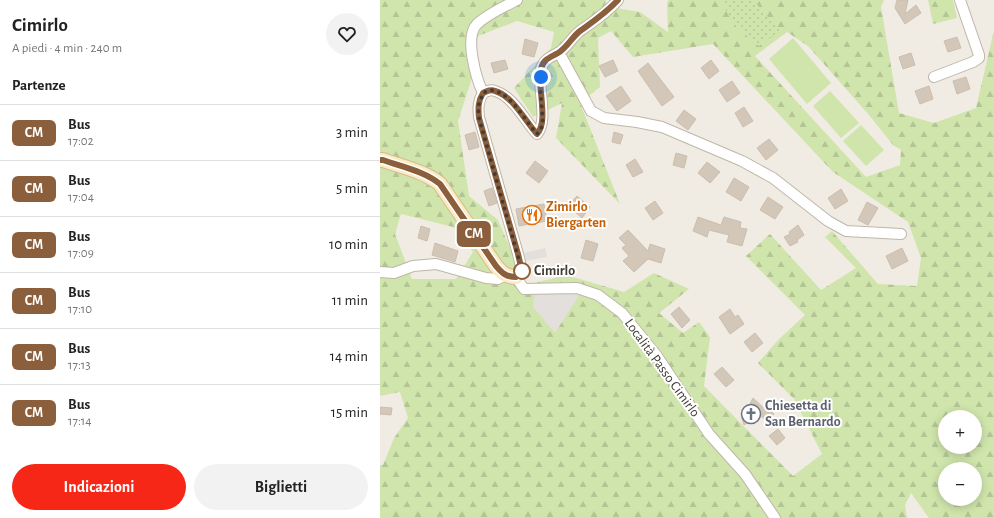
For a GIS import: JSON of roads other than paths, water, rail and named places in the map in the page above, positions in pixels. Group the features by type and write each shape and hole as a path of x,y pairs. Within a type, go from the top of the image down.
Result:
{"street":[{"path":"380,272 394,273 413,266 436,264 486,278 498,279 511,276 522,271 479,118 478,107 483,93 471,49 472,32 477,25 491,14 517,0"},
{"path":"483,93 489,90 495,90 505,96 537,134 543,123 540,86 541,68 546,60 558,53 579,32 599,18 618,0"},
{"path":"934,77 973,62 978,58 979,55 960,0"},
{"path":"558,53 591,111 604,118 662,127 742,161 773,178 828,221 846,231 901,234"},
{"path":"380,160 419,172 434,179 440,184 496,266 502,273 511,276"},
{"name":"Località Passo Cimirlo","path":"511,276 524,289 577,288 598,295 622,313 656,356 709,434 745,474 775,518"}],"place":[{"name":"Zimirlo Biergarten","path":"532,215"},
{"name":"Cimirlo","path":"522,271"},
{"name":"Chiesetta di San Bernardo","path":"751,414"}]}
